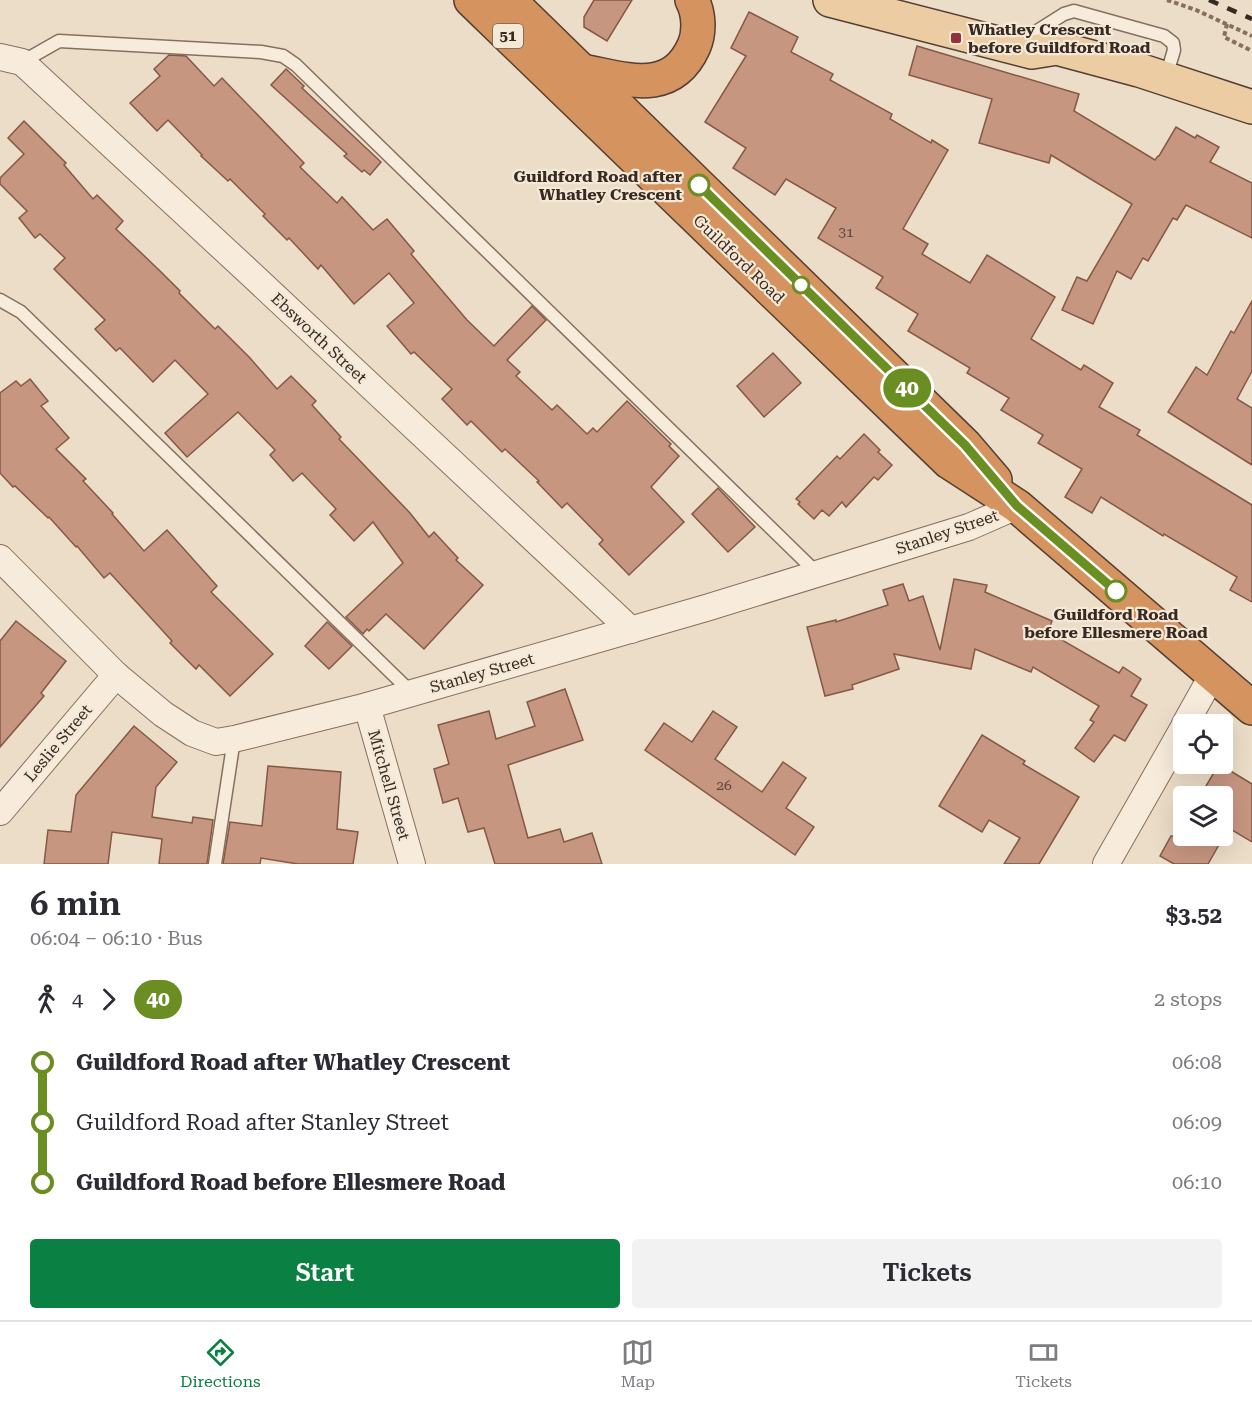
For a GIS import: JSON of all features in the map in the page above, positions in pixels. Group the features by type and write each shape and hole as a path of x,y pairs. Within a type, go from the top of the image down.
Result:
{"highway":[{"name":"Guildford Road","path":"471,0 949,462 1017,506 1252,708"},
{"name":"Guildford Road","path":"510,0 965,445 1017,506"},
{"path":"582,71 641,82 660,79 676,71 689,57 696,40 698,21 692,0"}],"main road":[{"path":"830,0 1032,52 1047,39"},
{"path":"912,0 1047,39 1252,107"}],"street":[{"name":"Ebsworth Street","path":"11,60 252,275 631,630"},
{"name":"Stanley Street","path":"2,564 116,675 163,714 192,733 216,742 367,706 631,630 969,528 1017,506"},
{"path":"1191,714 1214,674"},
{"name":"Leslie Street","path":"0,812 116,675"},
{"name":"Mitchell Street","path":"367,706 412,864"},
{"path":"1106,864 1173,745"}],"lane":[{"path":"11,60 59,41 261,52 283,56 296,65 819,574"},
{"path":"0,300 21,312 412,693"},
{"path":"215,864 234,739"}],"path":[{"path":"1167,0 1196,10 1252,36"},
{"path":"1227,24 1224,37 1252,51"}],"building":[{"path":"594,0 632,0 607,41 584,27 584,17"},
{"path":"749,12 798,37 791,52 833,74 830,80 892,114 890,119 931,143 932,140 948,150 903,229 928,244 922,254 970,283 987,255 1055,297 1031,339 1081,370 1084,365 1113,383 1099,407 1140,430 1137,435 1252,505 1252,602 1230,590 1237,577 1164,534 1163,536 1101,497 1092,513 1065,497 1082,469 1038,443 1043,435 1001,410 1009,398 967,373 970,368 908,331 918,314 876,288 883,277 818,238 836,208 786,179 775,195 733,168 746,148 705,122 746,56 731,48"},
{"path":"917,46 1079,94 1074,111 1155,160 1176,127 1195,138 1197,135 1219,147 1210,162 1252,183 1252,238 1186,205 1177,220 1173,218 1148,261 1143,258 1131,279 1117,271 1093,324 1062,310 1077,277 1087,281 1132,204 1051,155 1049,163 979,143 992,99 909,75"},
{"path":"169,55 186,56 214,86 222,78 304,163 300,167 337,203 342,197 373,230 387,219 414,251 411,254 467,320 494,346 532,306 546,320 507,360 520,372 516,376 552,410 557,405 587,434 593,428 597,432 627,401 671,444 669,446 679,456 651,487 684,522 629,575 599,544 603,540 567,503 562,508 537,482 539,481 505,449 502,452 471,421 467,425 442,399 452,389 414,352 411,354 387,326 414,303 389,273 354,304 321,265 318,269 289,238 287,240 263,216 265,214 230,179 228,181 201,156 168,120 157,131 130,103 160,76 154,69"},
{"path":"286,69 304,86 302,88 381,162 370,175 364,170 362,172 344,156 347,154 271,85"},
{"path":"24,121 66,163 64,165 93,199 97,195 123,221 116,229 180,291 179,293 215,329 218,326 277,389 291,376 316,401 312,405 341,437 339,439 410,513 429,537 434,532 458,558 456,560 483,585 424,649 386,614 363,634 346,617 403,563 373,522 354,541 330,515 336,509 302,473 293,481 270,455 275,450 238,412 187,457 165,433 208,394 175,360 153,382 120,348 116,351 95,329 105,320 54,269 65,258 40,234 35,238 19,218 27,211 0,184 0,178 24,154 8,138"},
{"path":"1252,301 1252,371 1237,399 1252,408 1252,465 1168,412 1196,367 1207,375 1231,331 1234,333"},
{"path":"773,353 801,383 764,417 737,386"},
{"path":"30,379 48,401 41,406 69,438 56,449 86,479 83,481 144,551 167,530 217,586 211,592 273,654 230,696 199,665 196,669 170,643 172,641 110,573 104,578 49,517 0,473 0,393 16,381 21,386"},
{"path":"864,434 892,465 878,480 874,477 846,507 842,502 829,516 822,510 814,519 798,504 800,502 796,499 837,456 840,459"},
{"path":"718,488 755,527 728,552 692,514"},
{"path":"954,579 987,585 985,592 1052,621 1048,632 1119,673 1123,667 1141,679 1131,696 1147,705 1125,741 1114,735 1094,762 1075,748 1094,722 1090,720 1099,706 1033,667 1031,672 975,649 971,669 894,654 899,669 852,685 853,689 825,696 807,627 836,620 836,622 888,605 883,590 903,584 909,601 923,596 940,650"},
{"path":"16,621 66,661 41,693 44,696 0,747 0,641"},
{"path":"327,622 352,646 329,669 305,646"},
{"path":"565,689 583,740 508,765 528,838 560,829 564,842 592,833 602,864 495,864 484,828 468,832 458,798 443,803 434,769 449,764 438,725 489,711 496,739 535,726 527,702"},
{"path":"713,711 737,727 715,759 762,792 783,762 806,778 786,808 814,827 795,855 645,750 664,723 692,742"},
{"path":"134,726 177,762 156,787 152,817 192,823 193,817 213,820 207,864 159,864 162,839 112,832 108,864 44,864 48,830 71,832 76,795"},
{"path":"982,735 1025,761 1023,764 1079,797 1039,864 1004,864 1020,838 989,820 982,832 939,806"},
{"path":"268,766 341,772 337,829 358,832 353,864 298,864 261,858 260,864 223,864 230,822 262,826"},
{"path":"1233,772 1252,784 1252,842 1233,831 1233,786 1206,786 1213,774"},
{"path":"1171,836 1173,836 1173,846 1218,846 1208,864 1174,864 1160,856"}],"railway":[{"path":"1209,0 1252,19"}],"bus line":[{"name":"40","path":"699,185 965,445 1017,506 1116,591"}],"place":[{"name":"Whatley Crescent before Guildford Road","path":"956,38"},
{"name":"Guildford Road after Whatley Crescent","path":"699,185"},
{"name":"Guildford Road before Ellesmere Road","path":"1116,591"}]}
